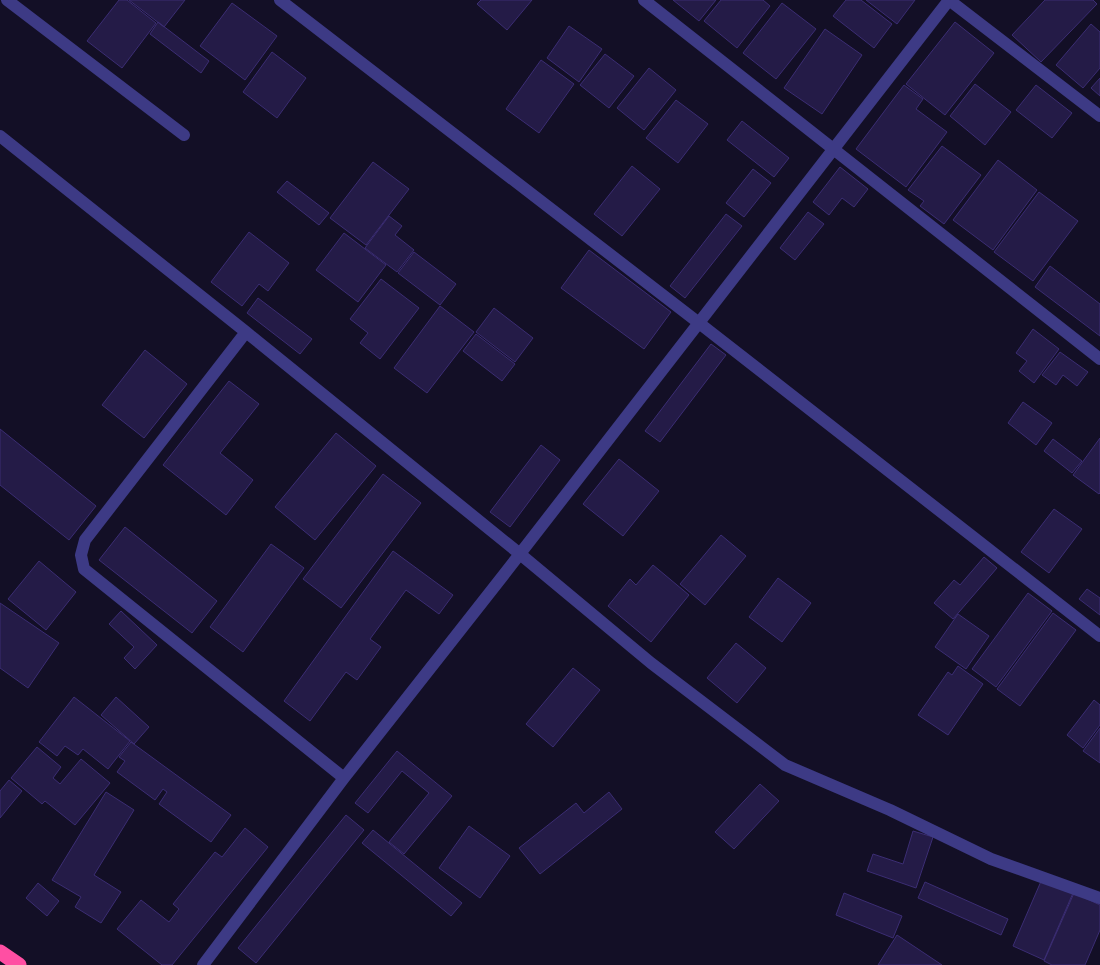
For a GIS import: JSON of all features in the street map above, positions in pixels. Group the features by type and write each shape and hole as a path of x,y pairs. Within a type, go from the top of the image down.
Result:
{"highway":[{"path":"0,952 19,965"}],"street":[{"path":"7,0 184,135"},
{"path":"280,0 699,323 1100,636"},
{"path":"644,0 1100,358"},
{"path":"203,965 344,778 949,0 1100,116"},
{"path":"0,136 246,332 651,663 785,765 890,810 992,859 1100,898"},
{"path":"246,332 85,540 81,555 84,569 344,778"}],"building":[{"path":"119,0 127,0 156,23 122,68 87,41"},
{"path":"129,0 185,0 164,27"},
{"path":"481,0 532,0 507,30 477,4"},
{"path":"673,0 716,0 699,21"},
{"path":"721,0 763,0 770,6 737,48 704,21"},
{"path":"846,0 861,0 892,24 874,48 833,16"},
{"path":"866,0 915,0 897,24"},
{"path":"1045,0 1093,0 1097,4 1041,62 1012,35"},
{"path":"232,3 277,36 245,80 200,46"},
{"path":"782,3 816,29 776,79 743,53"},
{"path":"158,22 209,61 201,73 150,34"},
{"path":"955,22 994,53 945,115 906,84"},
{"path":"1091,24 1100,32 1100,68 1083,88 1056,65"},
{"path":"569,26 602,49 579,82 547,58"},
{"path":"825,29 862,55 822,114 784,88"},
{"path":"272,52 306,78 277,118 243,92"},
{"path":"605,54 634,76 609,108 580,85"},
{"path":"541,60 574,84 539,133 506,109"},
{"path":"649,68 676,90 644,130 617,108"},
{"path":"1100,78 1100,96 1091,88"},
{"path":"975,84 1011,112 985,145 950,116"},
{"path":"904,85 923,99 916,109 947,132 906,187 856,149"},
{"path":"1036,85 1072,113 1052,138 1016,110"},
{"path":"676,100 708,124 678,163 646,138"},
{"path":"742,121 789,158 774,177 727,140"},
{"path":"942,146 981,175 944,224 920,206 924,201 908,190"},
{"path":"998,160 1037,190 993,250 953,220"},
{"path":"373,162 409,189 366,245 330,218"},
{"path":"632,166 660,189 622,236 594,214"},
{"path":"840,167 868,189 854,207 842,198 829,215 813,202"},
{"path":"753,169 771,183 744,217 726,203"},
{"path":"287,181 329,213 319,225 277,192"},
{"path":"1039,192 1078,221 1033,281 994,252"},
{"path":"808,212 824,224 795,260 780,248"},
{"path":"726,214 742,226 685,298 670,286"},
{"path":"389,216 402,226 395,235 414,250 397,272 365,248"},
{"path":"249,232 289,263 268,291 259,284 242,306 211,282"},
{"path":"344,233 386,265 358,302 316,270"},
{"path":"589,250 671,312 644,349 561,288"},
{"path":"414,252 456,284 440,305 398,273"},
{"path":"1050,266 1100,304 1100,336 1035,287"},
{"path":"381,279 419,308 380,359 360,343 368,333 350,319"},
{"path":"258,298 312,339 300,354 247,313"},
{"path":"440,306 474,332 427,393 394,368"},
{"path":"494,308 533,338 515,362 476,332"},
{"path":"1033,329 1059,349 1034,383 1019,371 1027,361 1016,353"},
{"path":"476,334 515,364 502,381 463,351"},
{"path":"711,344 726,355 660,442 645,431"},
{"path":"145,350 187,384 144,438 102,405"},
{"path":"1060,352 1088,372 1077,386 1063,375 1056,385 1042,375"},
{"path":"229,381 259,404 220,453 253,480 226,515 163,465"},
{"path":"1023,402 1052,423 1036,445 1008,423"},
{"path":"0,429 96,506 69,540 0,485"},
{"path":"336,433 376,466 315,540 275,507"},
{"path":"1100,438 1100,493 1099,494 1073,475"},
{"path":"1053,439 1082,461 1072,473 1044,451"},
{"path":"541,445 560,460 510,527 490,512"},
{"path":"619,459 659,491 623,536 583,504"},
{"path":"383,474 421,503 341,608 303,579"},
{"path":"1054,509 1082,529 1049,573 1021,552"},
{"path":"125,527 217,601 192,633 99,560"},
{"path":"721,535 746,556 705,605 680,584"},
{"path":"271,544 304,568 243,652 210,627"},
{"path":"393,551 453,595 439,614 406,590 370,639 381,647 357,680 346,672 310,721 284,701"},
{"path":"984,557 997,568 953,619 934,603 954,580 960,585"},
{"path":"39,561 76,592 46,630 8,599"},
{"path":"653,565 689,595 651,642 608,606 630,579 636,585"},
{"path":"778,578 811,603 782,642 749,617"},
{"path":"1087,589 1100,598 1100,615 1079,599"},
{"path":"1028,593 1052,611 996,687 972,669"},
{"path":"0,603 59,643 28,688 0,668"},
{"path":"121,611 157,645 135,669 124,658 134,647 109,624"},
{"path":"1053,613 1076,630 1020,706 997,689"},
{"path":"958,614 989,636 966,669 935,647"},
{"path":"736,643 766,668 737,703 707,678"},
{"path":"958,666 983,684 948,735 918,715 948,672 952,675"},
{"path":"573,668 600,690 553,747 526,724"},
{"path":"74,697 130,741 108,769 83,749 78,755 65,746 57,756 39,742"},
{"path":"116,697 149,727 134,744 101,715"},
{"path":"1094,700 1100,705 1100,725 1083,748 1067,735"},
{"path":"1100,728 1100,763 1083,751"},
{"path":"131,742 231,815 211,842 159,804 167,792 163,789 155,800 117,772 125,761 119,757"},
{"path":"37,747 61,767 53,778 60,784 81,759 110,783 75,825 45,801 42,804 11,778"},
{"path":"397,751 452,796 404,854 389,842 429,793 402,771 368,813 355,803"},
{"path":"9,780 22,791 0,818 0,791"},
{"path":"760,784 779,801 734,849 715,832"},
{"path":"106,792 134,810 94,875 121,892 101,923 75,907 81,897 52,880"},
{"path":"609,792 622,809 540,874 519,848 576,803 584,813"},
{"path":"346,815 364,830 256,963 238,948"},
{"path":"469,826 510,856 480,898 439,868"},
{"path":"245,828 268,847 172,965 162,965 117,929 141,900 169,922 179,909 173,904 215,852 222,857"},
{"path":"373,830 462,903 451,916 362,843"},
{"path":"913,831 933,837 916,888 867,871 873,854 903,864"},
{"path":"1042,879 1073,893 1044,960 1013,946"},
{"path":"925,882 1008,919 1001,935 918,898"},
{"path":"38,883 59,901 47,916 26,898"},
{"path":"844,893 902,916 893,938 836,915"},
{"path":"1074,893 1100,905 1100,930 1085,965 1052,965 1044,961"},
{"path":"897,935 942,965 878,965"}]}
